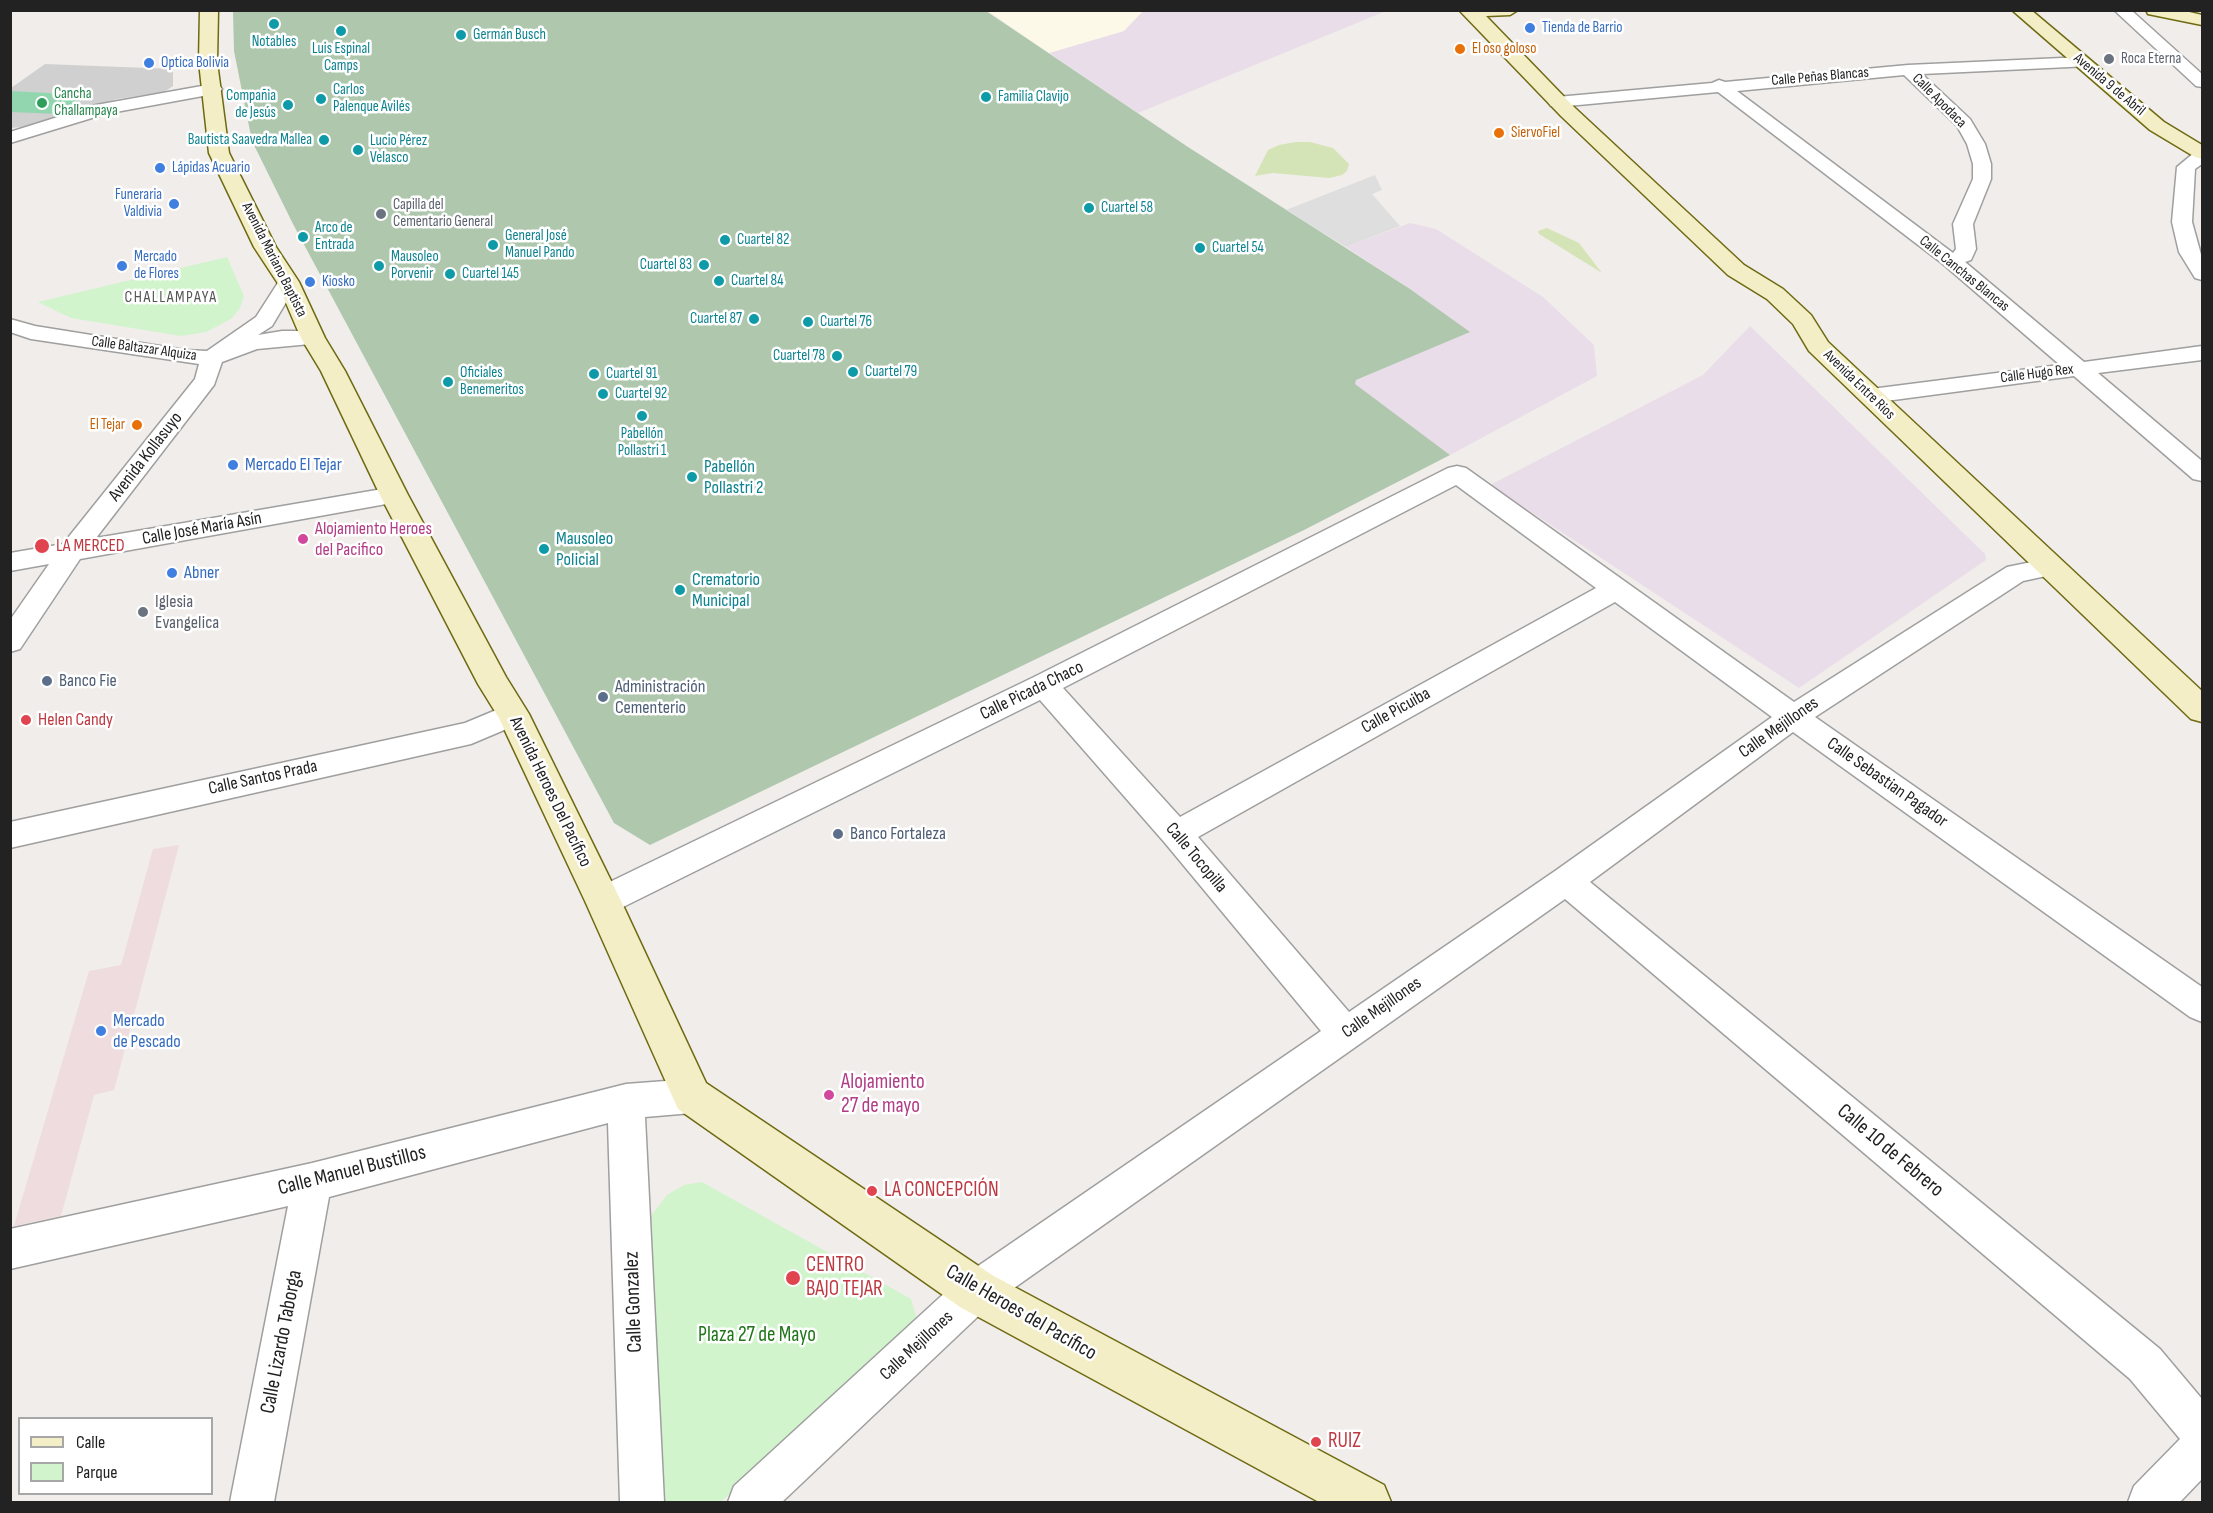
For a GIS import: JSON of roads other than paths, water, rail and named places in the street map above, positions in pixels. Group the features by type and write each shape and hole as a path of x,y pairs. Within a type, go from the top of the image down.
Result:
{"main road":[{"name":"Avenida Mariano Baptista","path":"209,10 208,62 219,153 265,247 288,282 313,338 333,371 394,495"},
{"path":"1470,11 1510,10"},
{"name":"Avenida 9 de Abril","path":"2020,10 2157,126 2202,154"},
{"path":"2154,10 2202,20"},
{"name":"Avenida Entre Rios","path":"1470,11 1557,102 1736,270 1775,294 1803,320 1818,346 2202,710"},
{"name":"Avenida Heroes Del Pacífico","path":"394,495 494,684 513,714 603,901 692,1096"},
{"name":"Calle Heroes del Pacífico","path":"692,1096 976,1291 1366,1503"}],"street":[{"path":"2121,10 2202,82"},
{"name":"Calle Peñas Blancas","path":"1557,102 1719,85 1908,70 2084,62"},
{"name":"Calle Apodaca","path":"1908,70 1964,123 1976,144 1982,164 1982,179 1963,224 1966,249 1964,256 1950,260"},
{"name":"Calle Canchas Blancas","path":"1719,85 1950,260 2202,473"},
{"path":"10,138 102,109 213,89"},
{"path":"2202,154 2186,167 2182,222 2189,252 2202,274"},
{"path":"212,358 264,321 288,282"},
{"name":"Calle Baltazar Alquiza","path":"10,325 31,332 185,357 212,358 252,343 282,338 313,338"},
{"name":"Calle Hugo Rex","path":"1871,396 2202,353"},
{"name":"Avenida Kollasuyo","path":"10,642 71,552 206,380 212,358"},
{"name":"Calle Sebastian Pagador","path":"1457,474 1793,717 2202,1006"},
{"name":"Calle Picada Chaco","path":"603,901 1044,685 1457,474"},
{"name":"Calle José María Asín","path":"10,562 394,495"},
{"name":"Calle Mejillones","path":"750,1503 976,1291 1566,881 1793,717 2016,573 2051,567"},
{"name":"Calle Picuiba","path":"1176,834 1616,589"},
{"name":"Calle Tocopilla","path":"1044,685 1176,834 1345,1034"},
{"name":"Calle Santos Prada","path":"10,835 471,733 513,714"},
{"name":"Calle 10 de Febrero","path":"1566,881 2145,1364 2202,1432"},
{"name":"Calle Manuel Bustillos","path":"10,1249 312,1182 626,1101 692,1096"},
{"name":"Calle Gonzalez","path":"626,1101 642,1503"},
{"name":"Calle Lizardo Taborga","path":"252,1503 312,1182"},
{"path":"2150,1503 2202,1448"}],"place":[{"name":"Notables","path":"274,24"},
{"name":"Tienda de Barrio","path":"1530,28"},
{"name":"Luis Espinal Camps","path":"341,31"},
{"name":"Germán Busch","path":"461,35"},
{"name":"El oso goloso","path":"1460,49"},
{"name":"Roca Eterna","path":"2109,59"},
{"name":"Optica Bolivia","path":"149,63"},
{"name":"Familia Clavijo","path":"986,97"},
{"name":"Carlos Palenque Avilés","path":"321,99"},
{"name":"Cancha Challampaya","path":"42,103"},
{"name":"Compañìa de Jesús","path":"288,105"},
{"name":"SiervoFiel","path":"1499,133"},
{"name":"Bautista Saavedra Mallea","path":"324,140"},
{"name":"Lucio Pérez Velasco","path":"358,150"},
{"name":"Lápidas Acuario","path":"160,168"},
{"name":"Funeraria Valdivia","path":"174,204"},
{"name":"Cuartel 58","path":"1089,208"},
{"name":"Capilla del Cementario General","path":"381,214"},
{"name":"Arco de Entrada","path":"303,237"},
{"name":"Cuartel 82","path":"725,240"},
{"name":"General José Manuel Pando","path":"493,245"},
{"name":"Cuartel 54","path":"1200,248"},
{"name":"Cuartel 83","path":"704,265"},
{"name":"Mercado de Flores","path":"122,266"},
{"name":"Mausoleo Porvenir","path":"379,266"},
{"name":"Cuartel 145","path":"450,274"},
{"name":"Cuartel 84","path":"719,281"},
{"name":"Kiosko","path":"310,282"},
{"name":"Cuartel 87","path":"754,319"},
{"name":"Cuartel 76","path":"808,322"},
{"name":"Cuartel 78","path":"837,356"},
{"name":"Cuartel 79","path":"853,372"},
{"name":"Cuartel 91","path":"594,374"},
{"name":"Oficiales Benemeritos","path":"448,382"},
{"name":"Cuartel 92","path":"603,394"},
{"name":"Pabellón Pollastri 1","path":"642,416"},
{"name":"El Tejar","path":"137,425"},
{"name":"Mercado El Tejar","path":"233,465"},
{"name":"Pabellón Pollastri 2","path":"692,477"},
{"name":"Alojamiento Heroes del Pacifico","path":"303,539"},
{"name":"LA MERCED","path":"42,546"},
{"name":"Mausoleo Policial","path":"544,549"},
{"name":"Abner","path":"172,573"},
{"name":"Crematorio Municipal","path":"680,590"},
{"name":"Iglesia Evangelica","path":"143,612"},
{"name":"Banco Fie","path":"47,681"},
{"name":"Administración Cementerio","path":"603,697"},
{"name":"Helen Candy","path":"26,720"},
{"name":"Banco Fortaleza","path":"838,834"},
{"name":"Mercado de Pescado","path":"101,1031"},
{"name":"Alojamiento 27 de mayo","path":"829,1095"},
{"name":"LA CONCEPCIÓN","path":"872,1191"},
{"name":"CENTRO BAJO TEJAR","path":"793,1278"},
{"name":"RUIZ","path":"1316,1442"}],"district":[{"name":"CHALLAMPAYA","path":"171,298"}],"park label":[{"name":"Plaza 27 de Mayo","path":"757,1336"}]}
